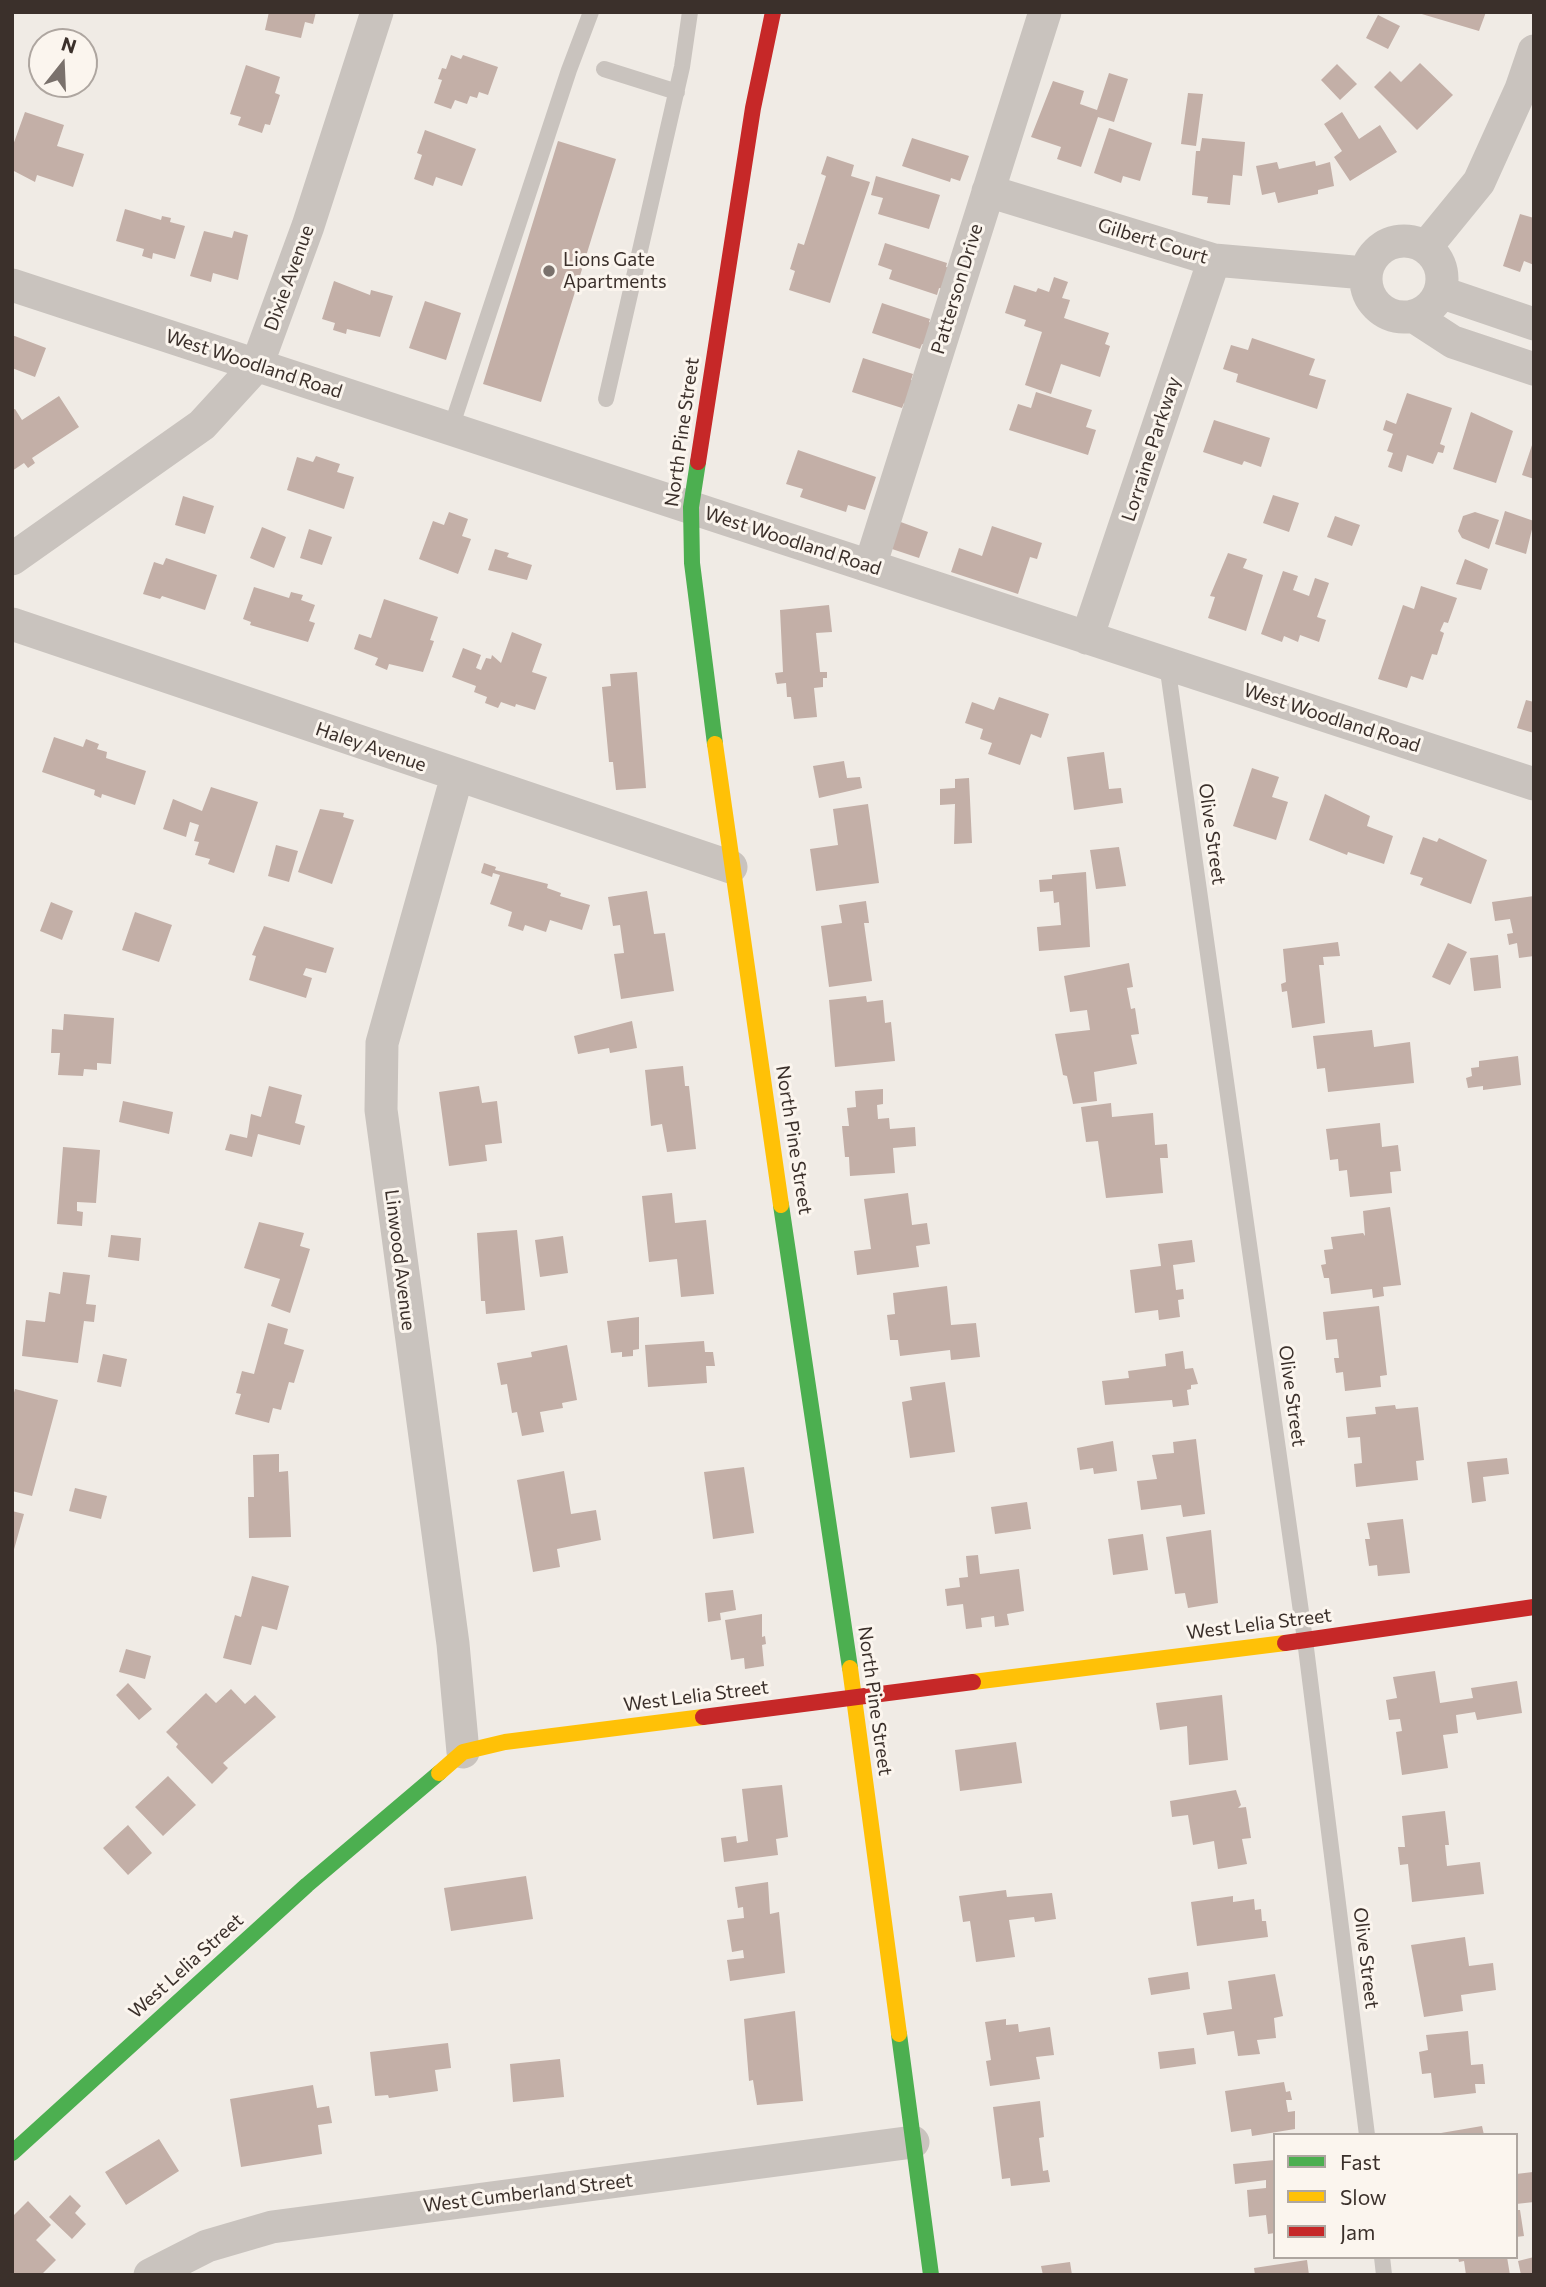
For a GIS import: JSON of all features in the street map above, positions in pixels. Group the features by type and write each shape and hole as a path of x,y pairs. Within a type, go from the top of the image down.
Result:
{"main road":[{"name":"North Pine Street","path":"773,12 751,121 691,507 692,563 731,867 854,1696 931,2275"},
{"name":"West Lelia Street","path":"12,2153 297,1894 463,1752 505,1742 1305,1640 1534,1607"}],"street":[{"name":"Dixie Avenue","path":"12,559 202,425 257,365 308,226 377,12"},
{"name":"Patterson Drive","path":"870,566 1045,12"},
{"path":"1426,247 1479,182 1521,89 1534,51"},
{"name":"Gilbert Court","path":"988,191 1214,260 1365,273"},
{"path":"1414,242 1426,247 1441,267 1440,292 1434,303 1413,316 1401,318 1378,308 1370,298 1365,273 1369,260 1389,243 1414,242"},
{"name":"Lorraine Parkway","path":"1087,638 1214,260"},
{"name":"West Woodland Road","path":"12,285 1534,784"},
{"path":"1440,292 1534,324"},
{"path":"1413,316 1453,342 1534,369"},
{"name":"Haley Avenue","path":"12,624 731,867"},
{"name":"Linwood Avenue","path":"457,776 382,1043 381,1110 453,1644 463,1752"},
{"name":"West Cumberland Street","path":"150,2275 207,2246 272,2227 914,2142"}],"lane":[{"path":"452,428 569,70 591,12"},
{"path":"606,399 677,92 690,12"},
{"path":"604,69 677,92"},
{"name":"Olive Street","path":"1167,664 1305,1640 1367,2133"}],"building":[{"path":"269,12 316,12 313,24 305,22 301,38 265,30"},
{"path":"1415,12 1486,12 1479,31"},
{"path":"1378,15 1400,26 1388,49 1366,38"},
{"path":"451,55 461,59 463,55 498,67 488,95 479,92 477,98 470,96 467,104 455,100 451,109 434,103 442,80 438,79 442,68 446,69"},
{"path":"1420,63 1453,95 1417,130 1374,87 1390,71 1401,82"},
{"path":"1337,64 1357,84 1340,100 1321,80"},
{"path":"246,65 280,77 275,93 280,95 270,125 265,124 262,133 238,125 241,117 230,114"},
{"path":"1109,73 1128,79 1114,122 1098,117 1081,167 1057,159 1061,147 1031,137 1053,81 1084,91 1080,104 1097,110"},
{"path":"1188,93 1203,94 1196,146 1181,144"},
{"path":"25,112 64,125 57,146 84,154 73,187 37,175 35,182 12,170 12,148"},
{"path":"1342,112 1359,139 1380,125 1397,152 1350,181 1334,157 1342,151 1324,124"},
{"path":"1109,128 1152,143 1140,181 1123,176 1121,183 1094,173"},
{"path":"425,130 476,149 462,186 436,177 433,186 414,179 422,155 417,153"},
{"path":"912,138 969,156 960,181 951,178 950,182 902,166"},
{"path":"1202,138 1245,142 1242,176 1233,175 1230,205 1207,203 1208,197 1192,195 1196,151 1200,151"},
{"name":"Lions Gate Apartments","path":"558,141 616,159 541,402 483,384"},
{"path":"827,156 854,165 851,176 870,182 830,303 789,290 795,271 790,269 798,243 804,245 826,176 821,174"},
{"path":"1315,161 1316,166 1330,162 1334,186 1318,190 1318,194 1278,203 1275,192 1262,195 1256,166 1277,162 1279,169"},
{"path":"876,176 940,195 929,229 878,214 883,198 871,195"},
{"path":"125,209 161,220 162,216 171,218 170,222 185,226 175,259 153,253 152,259 142,256 144,249 116,241"},
{"path":"1520,214 1534,218 1534,265 1524,261 1520,272 1503,266"},
{"path":"204,231 232,238 234,231 248,235 238,280 213,273 211,282 190,276"},
{"path":"885,243 947,263 946,267 954,269 947,290 939,288 937,295 889,279 892,270 878,265"},
{"path":"1054,277 1068,282 1062,298 1070,300 1064,318 1109,333 1105,344 1110,346 1100,377 1061,364 1051,394 1025,385 1042,332 1024,326 1026,320 1005,313 1014,285 1036,292 1038,288 1049,292"},
{"path":"334,281 370,295 371,290 393,296 380,337 347,329 346,334 333,330 335,323 322,319"},
{"path":"425,301 461,313 446,360 409,348"},
{"path":"882,303 930,319 929,322 937,325 931,346 922,344 920,349 872,333"},
{"path":"12,335 46,348 35,377 12,368"},
{"path":"1252,338 1315,359 1309,375 1326,380 1317,409 1236,382 1238,374 1223,369 1231,345 1248,350"},
{"path":"863,358 913,374 911,380 919,382 911,406 904,403 902,408 852,392"},
{"path":"1036,392 1092,410 1086,427 1096,430 1088,455 1009,430 1018,404 1031,408"},
{"path":"1407,393 1452,408 1440,444 1445,446 1443,453 1438,452 1433,464 1407,455 1402,472 1388,467 1393,453 1387,451 1393,434 1383,430 1386,420 1396,424"},
{"path":"59,396 79,427 32,458 35,463 28,468 24,463 12,471 12,410 15,409 22,420"},
{"path":"1471,412 1513,431 1496,483 1453,469"},
{"path":"1214,420 1270,438 1261,467 1244,461 1242,465 1203,452"},
{"path":"1534,442 1534,479 1522,475"},
{"path":"798,450 876,477 865,510 848,505 846,512 800,497 803,489 786,484"},
{"path":"316,456 340,464 337,472 354,477 344,509 287,490 297,457 313,462"},
{"path":"1273,495 1299,503 1289,532 1263,523"},
{"path":"183,496 214,506 205,534 175,525"},
{"path":"1505,511 1534,521 1526,554 1495,544"},
{"path":"449,512 468,519 462,536 471,539 458,574 419,559 433,521 444,525"},
{"path":"1475,512 1499,520 1489,549 1462,538 1458,531 1463,516"},
{"path":"1335,516 1360,525 1352,546 1327,537"},
{"path":"898,521 928,532 919,558 889,548"},
{"path":"992,526 1042,543 1037,559 1030,557 1018,594 951,572 959,548 982,556"},
{"path":"262,527 286,537 274,568 250,558"},
{"path":"309,529 332,537 322,565 300,558"},
{"path":"495,549 509,553 507,557 532,565 527,580 488,570"},
{"path":"1228,553 1247,559 1243,568 1263,575 1246,631 1208,618 1215,597 1210,596"},
{"path":"166,558 217,575 205,610 162,596 160,599 143,594 154,562 163,565"},
{"path":"1465,559 1488,569 1481,590 1456,584"},
{"path":"1283,571 1298,576 1293,590 1309,596 1315,578 1329,583 1317,617 1326,620 1319,642 1300,635 1298,642 1284,636 1282,642 1261,634"},
{"path":"1421,586 1457,598 1448,623 1444,622 1440,631 1444,633 1437,655 1432,654 1423,680 1411,676 1407,688 1378,679 1403,605 1414,609"},
{"path":"254,587 289,598 291,592 303,595 301,600 315,605 309,621 315,623 308,642 250,625 251,622 243,619"},
{"path":"384,599 438,617 430,640 434,641 423,672 389,664 387,670 375,665 378,658 354,649 359,634 371,638"},
{"path":"829,605 832,632 816,633 820,672 827,672 827,678 823,678 823,687 814,688 817,717 794,719 786,683 777,684 775,673 783,672 780,610"},
{"path":"512,632 542,644 532,672 547,677 535,710 516,704 515,707 501,702 498,708 485,703 487,697 474,692 476,686 452,677 463,648 481,655 476,668 481,670 486,658 491,659 492,655 501,663"},
{"path":"637,672 646,788 616,790 613,762 609,762 602,687 611,686 610,674"},
{"path":"999,697 1049,714 1041,738 1031,734 1020,765 988,754 992,743 980,739 983,729 965,723 972,702 994,710"},
{"path":"1526,700 1534,702 1534,733 1517,728"},
{"path":"54,737 83,747 86,739 99,744 97,749 107,752 106,758 146,771 135,805 102,794 101,798 94,795 95,790 42,772"},
{"path":"1104,752 1109,789 1121,788 1123,803 1074,810 1067,757"},
{"path":"844,761 847,778 860,777 862,788 819,798 813,766"},
{"path":"1252,768 1279,777 1272,797 1288,802 1276,840 1233,826"},
{"path":"969,778 972,843 954,844 955,804 940,805 940,789 955,788 955,779"},
{"path":"211,787 258,802 234,873 208,864 210,859 195,855 199,842 194,841 199,825 190,822 186,837 163,829 173,799 202,811"},
{"path":"1325,794 1370,816 1367,826 1393,836 1384,864 1348,852 1347,855 1309,840"},
{"path":"868,804 879,883 816,891 810,849 838,845 833,809"},
{"path":"320,809 344,813 343,817 354,820 332,884 298,872"},
{"path":"1423,837 1437,842 1439,838 1487,860 1471,904 1420,885 1423,878 1410,874"},
{"path":"276,845 298,851 289,882 268,876"},
{"path":"1119,847 1126,886 1096,889 1090,850"},
{"path":"484,863 496,867 495,870 548,884 547,888 561,893 560,896 590,905 582,930 550,920 546,932 525,925 523,931 508,926 512,912 490,904 500,875 493,873 492,877 481,873"},
{"path":"1086,872 1090,947 1039,951 1037,927 1061,925 1059,902 1054,903 1053,891 1040,892 1039,880 1052,879 1052,875"},
{"path":"647,891 654,934 665,933 674,991 621,999 614,954 624,953 620,925 613,926 608,897"},
{"path":"1534,896 1534,956 1519,958 1517,943 1509,945 1507,934 1513,933 1510,919 1495,921 1492,902"},
{"path":"866,901 869,923 864,923 872,981 829,987 821,926 842,923 839,905"},
{"path":"51,902 73,911 62,940 40,931"},
{"path":"135,912 172,925 159,962 122,950"},
{"path":"264,926 334,948 326,973 306,968 303,975 312,978 306,998 249,980 256,956 252,955"},
{"path":"1338,942 1340,956 1323,957 1324,965 1319,965 1325,1023 1292,1028 1287,991 1282,992 1281,984 1286,982 1283,949"},
{"path":"1448,943 1467,952 1450,985 1432,977"},
{"path":"1498,955 1501,988 1474,991 1470,958"},
{"path":"1129,963 1133,987 1127,988 1131,1009 1135,1008 1139,1034 1131,1035 1137,1064 1094,1072 1097,1101 1073,1104 1067,1076 1063,1075 1055,1034 1090,1030 1087,1010 1070,1012 1064,976"},
{"path":"866,996 867,1002 883,1000 885,1023 891,1022 895,1061 835,1067 829,1000"},
{"path":"64,1014 114,1018 111,1064 97,1063 97,1070 84,1069 83,1076 58,1075 60,1053 51,1053 52,1029 63,1030"},
{"path":"632,1021 637,1048 610,1053 609,1048 578,1054 574,1036"},
{"path":"1372,1030 1374,1047 1410,1042 1414,1083 1328,1092 1325,1068 1317,1069 1313,1036"},
{"path":"1518,1056 1521,1085 1483,1090 1483,1086 1468,1088 1466,1078 1472,1076 1471,1068 1479,1067 1479,1061"},
{"path":"683,1066 685,1086 689,1086 696,1149 667,1152 662,1124 651,1126 645,1070"},
{"path":"269,1086 302,1095 295,1123 305,1126 300,1145 258,1134 252,1157 225,1150 230,1134 247,1138 251,1114 261,1117"},
{"path":"479,1086 482,1103 497,1101 502,1143 485,1145 487,1161 449,1166 439,1092"},
{"path":"883,1089 883,1104 877,1105 878,1119 889,1118 890,1129 915,1127 916,1146 893,1148 895,1173 850,1176 842,1126 849,1126 847,1108 856,1107 855,1091"},
{"path":"123,1101 173,1112 169,1134 119,1122"},
{"path":"1111,1103 1112,1117 1153,1113 1155,1145 1167,1144 1168,1158 1160,1158 1163,1193 1106,1198 1098,1141 1086,1142 1081,1107"},
{"path":"1380,1123 1382,1147 1398,1145 1401,1171 1390,1172 1392,1193 1350,1197 1347,1170 1339,1171 1338,1159 1330,1160 1326,1129"},
{"path":"63,1147 100,1150 96,1203 77,1202 77,1211 83,1212 82,1226 57,1224"},
{"path":"672,1193 675,1223 706,1220 714,1294 681,1297 677,1259 649,1262 642,1196"},
{"path":"908,1193 912,1225 927,1223 930,1244 916,1246 919,1267 857,1275 854,1251 871,1249 864,1199"},
{"path":"1390,1207 1401,1285 1383,1287 1384,1296 1373,1298 1372,1289 1331,1294 1329,1278 1324,1278 1321,1265 1326,1264 1324,1250 1333,1249 1331,1237 1363,1233 1365,1236 1363,1211"},
{"path":"259,1222 304,1233 300,1246 310,1249 290,1313 271,1306 280,1279 244,1268"},
{"path":"517,1230 525,1310 486,1314 485,1301 481,1301 477,1233"},
{"path":"111,1235 141,1238 139,1261 108,1257"},
{"path":"563,1236 568,1273 540,1277 535,1240"},
{"path":"1192,1240 1195,1262 1173,1265 1176,1290 1183,1289 1184,1299 1178,1300 1180,1317 1159,1320 1158,1310 1135,1313 1130,1270 1161,1266 1158,1244"},
{"path":"63,1272 90,1275 86,1304 96,1305 94,1322 84,1321 78,1363 22,1356 26,1320 45,1322 49,1292 60,1294"},
{"path":"947,1286 951,1325 976,1323 980,1357 951,1360 950,1350 900,1356 898,1340 890,1340 887,1315 895,1314 893,1293"},
{"path":"1379,1306 1387,1375 1380,1376 1381,1387 1345,1391 1343,1372 1336,1373 1334,1358 1339,1358 1337,1339 1326,1340 1323,1312"},
{"path":"639,1317 639,1349 633,1350 633,1356 622,1357 622,1352 611,1353 607,1321"},
{"path":"268,1323 288,1329 284,1344 304,1350 294,1383 289,1382 281,1410 273,1408 269,1423 235,1414 241,1394 236,1393 242,1371 254,1374"},
{"path":"704,1341 705,1352 713,1352 715,1366 706,1366 707,1383 648,1387 645,1345"},
{"path":"567,1345 577,1400 562,1403 563,1408 540,1412 544,1432 522,1436 517,1412 512,1413 507,1384 501,1385 497,1363 532,1357 531,1352"},
{"path":"1183,1351 1185,1369 1193,1368 1198,1384 1191,1385 1191,1389 1187,1390 1189,1405 1173,1407 1172,1400 1105,1405 1102,1381 1129,1378 1128,1371 1166,1366 1165,1354"},
{"path":"103,1354 127,1359 121,1387 97,1382"},
{"path":"945,1382 955,1452 910,1458 902,1402 912,1400 910,1387"},
{"path":"15,1389 58,1400 32,1496 12,1491 12,1400"},
{"path":"1395,1405 1396,1409 1418,1407 1424,1460 1416,1461 1418,1480 1356,1487 1354,1464 1362,1463 1360,1437 1348,1438 1346,1417 1376,1414 1375,1407"},
{"path":"1196,1439 1205,1514 1183,1517 1181,1505 1141,1510 1137,1481 1157,1479 1152,1455 1174,1453 1173,1442"},
{"path":"1113,1441 1117,1471 1094,1474 1093,1468 1080,1470 1077,1448"},
{"path":"279,1454 279,1472 288,1471 291,1537 249,1538 248,1497 254,1497 253,1455"},
{"path":"1507,1458 1509,1474 1483,1477 1486,1501 1472,1503 1467,1462"},
{"path":"744,1467 754,1533 713,1539 704,1472"},
{"path":"564,1471 571,1514 596,1510 601,1540 557,1549 560,1567 533,1572 517,1480"},
{"path":"75,1488 107,1496 101,1519 69,1511"},
{"path":"1027,1502 1031,1529 995,1534 991,1507"},
{"path":"12,1511 24,1514 13,1553 12,1553"},
{"path":"1403,1519 1410,1573 1378,1576 1377,1565 1369,1566 1365,1539 1370,1539 1367,1523"},
{"path":"1211,1530 1218,1603 1188,1608 1185,1593 1175,1594 1166,1537"},
{"path":"1143,1534 1148,1570 1113,1575 1108,1539"},
{"path":"978,1555 980,1574 1019,1569 1024,1611 1007,1614 1009,1625 995,1627 994,1616 981,1618 982,1627 966,1629 963,1604 947,1606 945,1589 960,1587 959,1578 968,1577 966,1556"},
{"path":"252,1576 289,1586 277,1630 262,1626 251,1665 223,1658 235,1615 241,1617"},
{"path":"733,1590 736,1610 720,1613 721,1620 708,1622 705,1593"},
{"path":"762,1614 762,1637 765,1636 766,1644 762,1645 764,1666 745,1669 744,1658 731,1660 725,1620"},
{"path":"126,1649 151,1656 145,1679 119,1672"},
{"path":"1435,1671 1440,1703 1473,1698 1471,1688 1517,1681 1522,1713 1477,1720 1475,1712 1456,1715 1458,1733 1443,1735 1448,1768 1402,1775 1396,1732 1402,1731 1400,1719 1389,1720 1386,1700 1397,1698 1393,1677"},
{"path":"128,1683 152,1709 139,1720 116,1695"},
{"path":"231,1689 245,1704 255,1695 276,1717 223,1763 228,1768 212,1784 176,1747 178,1744 166,1732 206,1693 216,1703"},
{"path":"1222,1695 1228,1760 1189,1765 1187,1726 1160,1730 1156,1703"},
{"path":"1016,1742 1022,1783 960,1791 955,1750"},
{"path":"168,1776 196,1805 163,1836 135,1807"},
{"path":"782,1785 788,1837 776,1839 778,1855 724,1862 721,1838 736,1836 737,1843 748,1841 742,1789"},
{"path":"1236,1790 1241,1805 1238,1808 1246,1807 1251,1838 1242,1839 1247,1864 1218,1869 1214,1841 1193,1845 1188,1815 1172,1817 1170,1801"},
{"path":"1445,1811 1449,1845 1445,1845 1447,1866 1480,1862 1484,1894 1412,1902 1408,1864 1400,1865 1398,1847 1405,1847 1402,1816"},
{"path":"128,1825 152,1853 128,1875 103,1848"},
{"path":"526,1876 533,1919 451,1931 444,1888"},
{"path":"768,1882 770,1914 779,1912 785,1973 730,1981 727,1960 744,1958 743,1950 732,1952 727,1920 744,1918 743,1907 738,1908 735,1887"},
{"path":"1006,1890 1007,1897 1052,1893 1056,1919 1035,1922 1034,1917 1009,1920 1015,1957 976,1962 970,1921 963,1922 959,1896"},
{"path":"1233,1896 1233,1902 1254,1899 1255,1910 1261,1909 1262,1921 1266,1921 1268,1937 1197,1946 1191,1902"},
{"path":"1465,1937 1469,1966 1493,1963 1496,1990 1461,1995 1463,2011 1424,2017 1411,1945"},
{"path":"1188,1972 1190,1989 1151,1995 1148,1978"},
{"path":"1275,1974 1283,2016 1274,2018 1276,2038 1257,2040 1260,2054 1238,2056 1234,2031 1207,2035 1203,2013 1232,2009 1228,1981"},
{"path":"795,2011 803,2101 757,2105 753,2080 749,2081 744,2019"},
{"path":"1006,2019 1006,2025 1018,2024 1019,2032 1050,2027 1054,2055 1036,2057 1040,2079 990,2086 986,2061 991,2060 985,2022"},
{"path":"1468,2031 1471,2065 1483,2064 1485,2084 1475,2084 1476,2093 1434,2098 1431,2073 1422,2074 1419,2052 1428,2050 1426,2035"},
{"path":"448,2043 451,2068 435,2070 438,2091 389,2098 388,2095 375,2096 370,2052"},
{"path":"1194,2048 1196,2064 1160,2069 1158,2052"},
{"path":"560,2059 564,2097 513,2102 510,2064"},
{"path":"1284,2082 1286,2092 1290,2091 1292,2100 1286,2100 1288,2112 1295,2111 1295,2129 1252,2136 1251,2129 1231,2132 1225,2091"},
{"path":"313,2085 317,2108 329,2106 332,2123 318,2125 322,2154 241,2167 230,2099"},
{"path":"1040,2101 1044,2137 1039,2138 1043,2171 1048,2170 1050,2182 1011,2186 1010,2178 1002,2179 993,2107"},
{"path":"1482,2126 1484,2133 1441,2133"},
{"path":"159,2139 179,2171 126,2205 105,2172"},
{"path":"1273,2160 1273,2233 1268,2234 1266,2215 1249,2217 1247,2190 1266,2188 1266,2180 1235,2184 1233,2164"},
{"path":"1533,2172 1534,2202 1518,2204 1518,2174"},
{"path":"70,2195 81,2206 75,2213 86,2224 72,2239 49,2217"},
{"path":"28,2201 51,2225 36,2240 56,2260 41,2275 16,2275 12,2271 12,2217"},
{"path":"1518,2210 1520,2210 1524,2236 1518,2237"},
{"path":"1534,2257 1534,2275 1521,2275 1518,2261"},
{"path":"1458,2259 1507,2259 1510,2275 1466,2275 1464,2261 1459,2262"},
{"path":"1307,2260 1309,2275 1255,2275 1254,2268"},
{"path":"1070,2262 1072,2275 1043,2275 1041,2266"}],"traffic: fast":[{"path":"698,462 691,507 692,563 715,744"},
{"path":"781,1205 850,1668"},
{"path":"12,2153 307,1885 439,1773"},
{"path":"899,2034 931,2275"}],"traffic: slow":[{"path":"715,744 781,1205"},
{"path":"973,1682 1285,1643"},
{"path":"850,1668 899,2034"},
{"path":"439,1773 463,1752 505,1742 703,1717"}],"traffic: jam":[{"path":"698,462 753,108 773,12"},
{"path":"1285,1643 1534,1607"},
{"path":"703,1717 973,1682"}],"place":[{"name":"Lions Gate Apartments","path":"549,271"}]}
